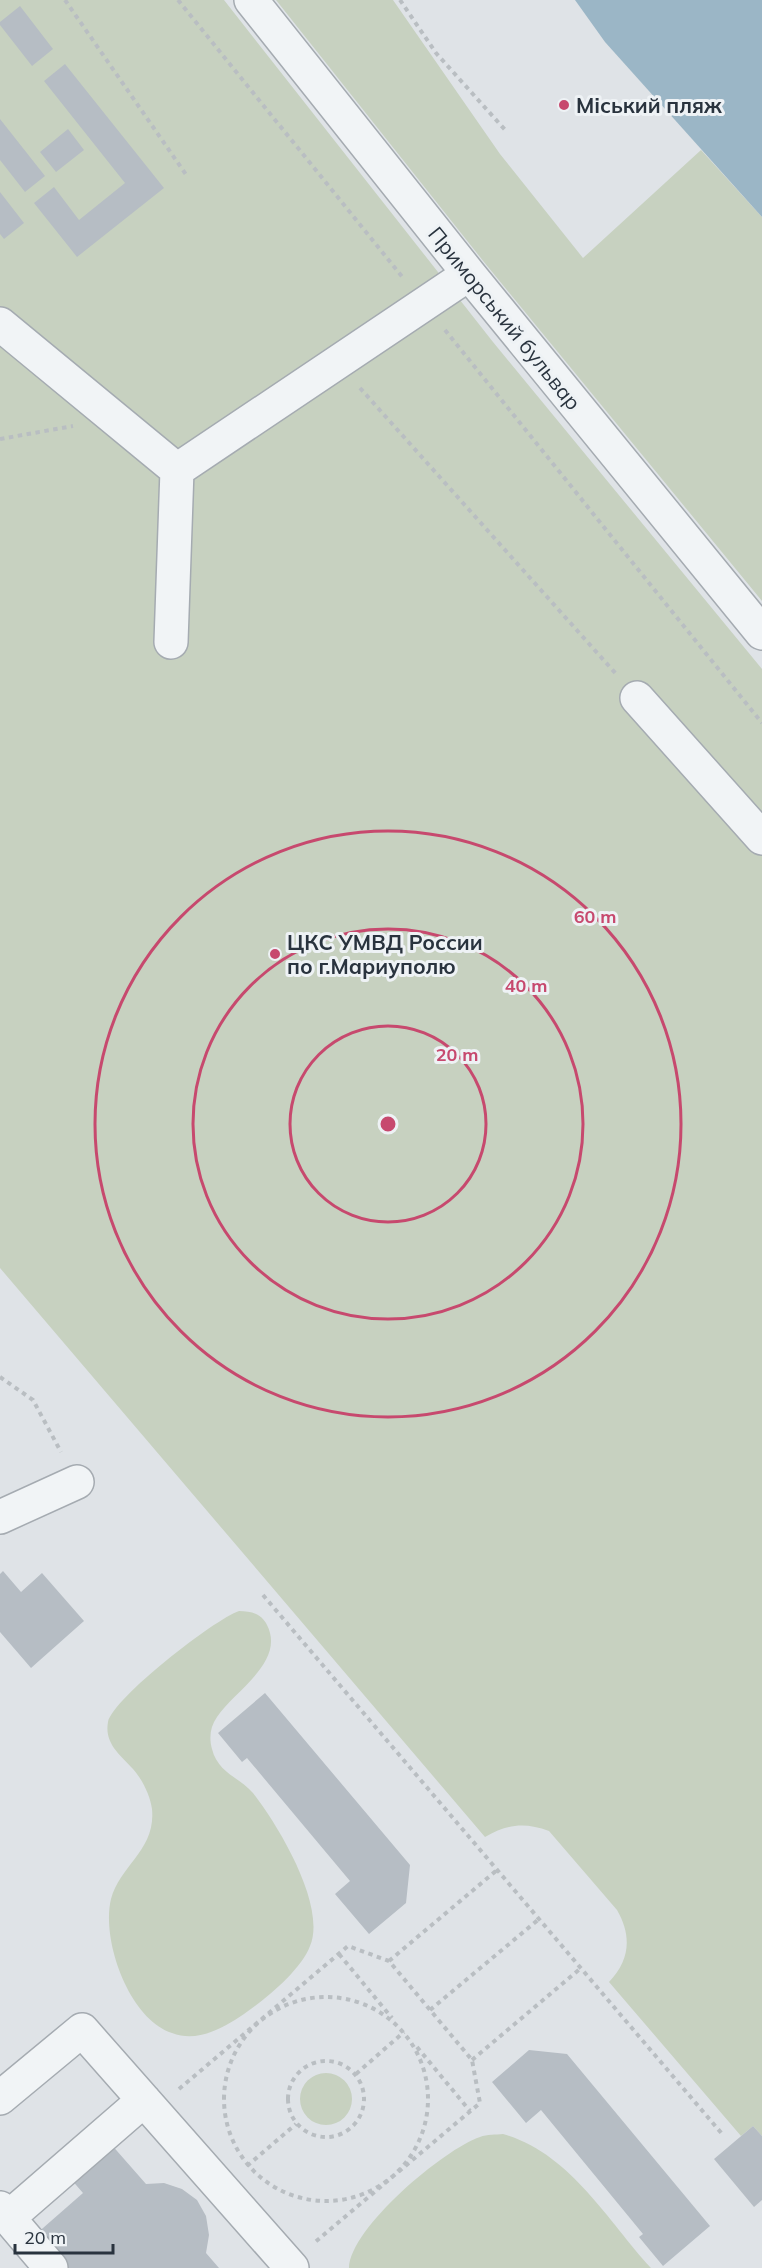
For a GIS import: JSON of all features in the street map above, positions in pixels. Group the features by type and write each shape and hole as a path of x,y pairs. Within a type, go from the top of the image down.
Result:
{"street":[{"name":"Приморський бульвар","path":"251,0 469,274 762,633"},
{"path":"177,470 469,274"},
{"path":"0,324 177,470"},
{"path":"171,642 177,470"},
{"path":"637,698 762,838"},
{"path":"0,1517 77,1482"},
{"path":"0,2098 82,2030 290,2266"},
{"path":"51,2268 4,2213 148,2105"}],"path":[{"path":"65,0 187,176"},
{"path":"178,0 762,723"},
{"path":"400,0 436,53 507,132"},
{"path":"379,410 637,698"},
{"path":"0,439 115,419"},
{"path":"0,1377 33,1400 77,1482"},
{"path":"263,1595 723,2135"},
{"path":"389,1961 497,1869"},
{"path":"430,2010 539,1919"},
{"path":"148,2105 267,2014 348,1946 389,1961 472,2060 480,2103 290,2266"},
{"path":"339,1954 470,2111"},
{"path":"472,2060 581,1968"},
{"path":"328,1996 350,1999 370,2006 389,2017 404,2032 421,2061 428,2092 427,2114 422,2134 412,2154 399,2171 380,2186 358,2197 334,2201 309,2201 286,2194 265,2182 247,2165 234,2145 225,2122 223,2098 226,2073 235,2050 249,2031 267,2014 296,2001 328,1996"},
{"path":"356,2074 404,2032"},
{"path":"319,2060 339,2062 356,2074 364,2092 362,2113 350,2129 332,2137 312,2135 296,2124 287,2105 289,2085 301,2069 319,2060"},
{"path":"221,2187 296,2124"}],"green space":[{"path":"0,0 224,0 493,342 762,669 762,2136 753,2126 741,2136 609,1982 625,1956 627,1938 622,1920 617,1910 549,1831 532,1826 516,1826 501,1829 485,1837 0,1268"},
{"path":"276,0 393,0 500,154 583,258 701,150 762,217 762,601 484,262"},
{"path":"239,1611 256,1614 265,1621 271,1639 269,1651 264,1664 255,1676 225,1707 215,1721 211,1733 212,1749 219,1764 253,1793 287,1845 306,1888 312,1910 313,1929 310,1946 299,1965 262,2000 219,2029 201,2035 182,2036 157,2025 143,2012 122,1976 110,1935 111,1899 122,1876 149,1836 152,1809 139,1778 111,1743 107,1730 108,1722 127,1696 166,1660 209,1628"},
{"path":"326,2073 336,2075 344,2081 350,2089 352,2099 350,2109 344,2117 336,2123 326,2125 316,2123 308,2117 302,2109 300,2099 302,2089 308,2081 316,2075"},
{"path":"503,2134 527,2143 568,2172 586,2190 651,2268 349,2268 353,2251 365,2232 401,2192 464,2144 483,2136"}],"water":[{"path":"575,0 762,0 762,217 605,42"}],"building":[{"path":"20,6 53,49 32,66 0,25 0,22"},
{"path":"65,64 164,188 77,257 34,203 54,187 79,220 125,183 44,81"},
{"path":"0,119 45,176 25,192 0,160"},
{"path":"68,129 84,150 56,172 40,152"},
{"path":"0,192 24,223 4,239 0,234"},
{"path":"3,1571 21,1592 42,1573 84,1621 31,1668 0,1632 0,1574"},
{"path":"265,1693 410,1865 406,1903 369,1934 335,1894 350,1881 247,1758 242,1762 218,1733"},
{"path":"529,2050 567,2054 710,2226 663,2266 639,2237 643,2234 541,2110 526,2123 492,2082"},
{"path":"753,2126 762,2136 762,2200 754,2207 714,2159"},
{"path":"110,2143 146,2184 164,2183 182,2189 197,2200 206,2216 209,2235 206,2253 219,2268 63,2268 35,2235 83,2193 70,2178"}],"place":[{"name":"Міський пляж","path":"564,105"},
{"name":"ЦКС УМВД России по г.Мариуполю","path":"275,954"}]}
